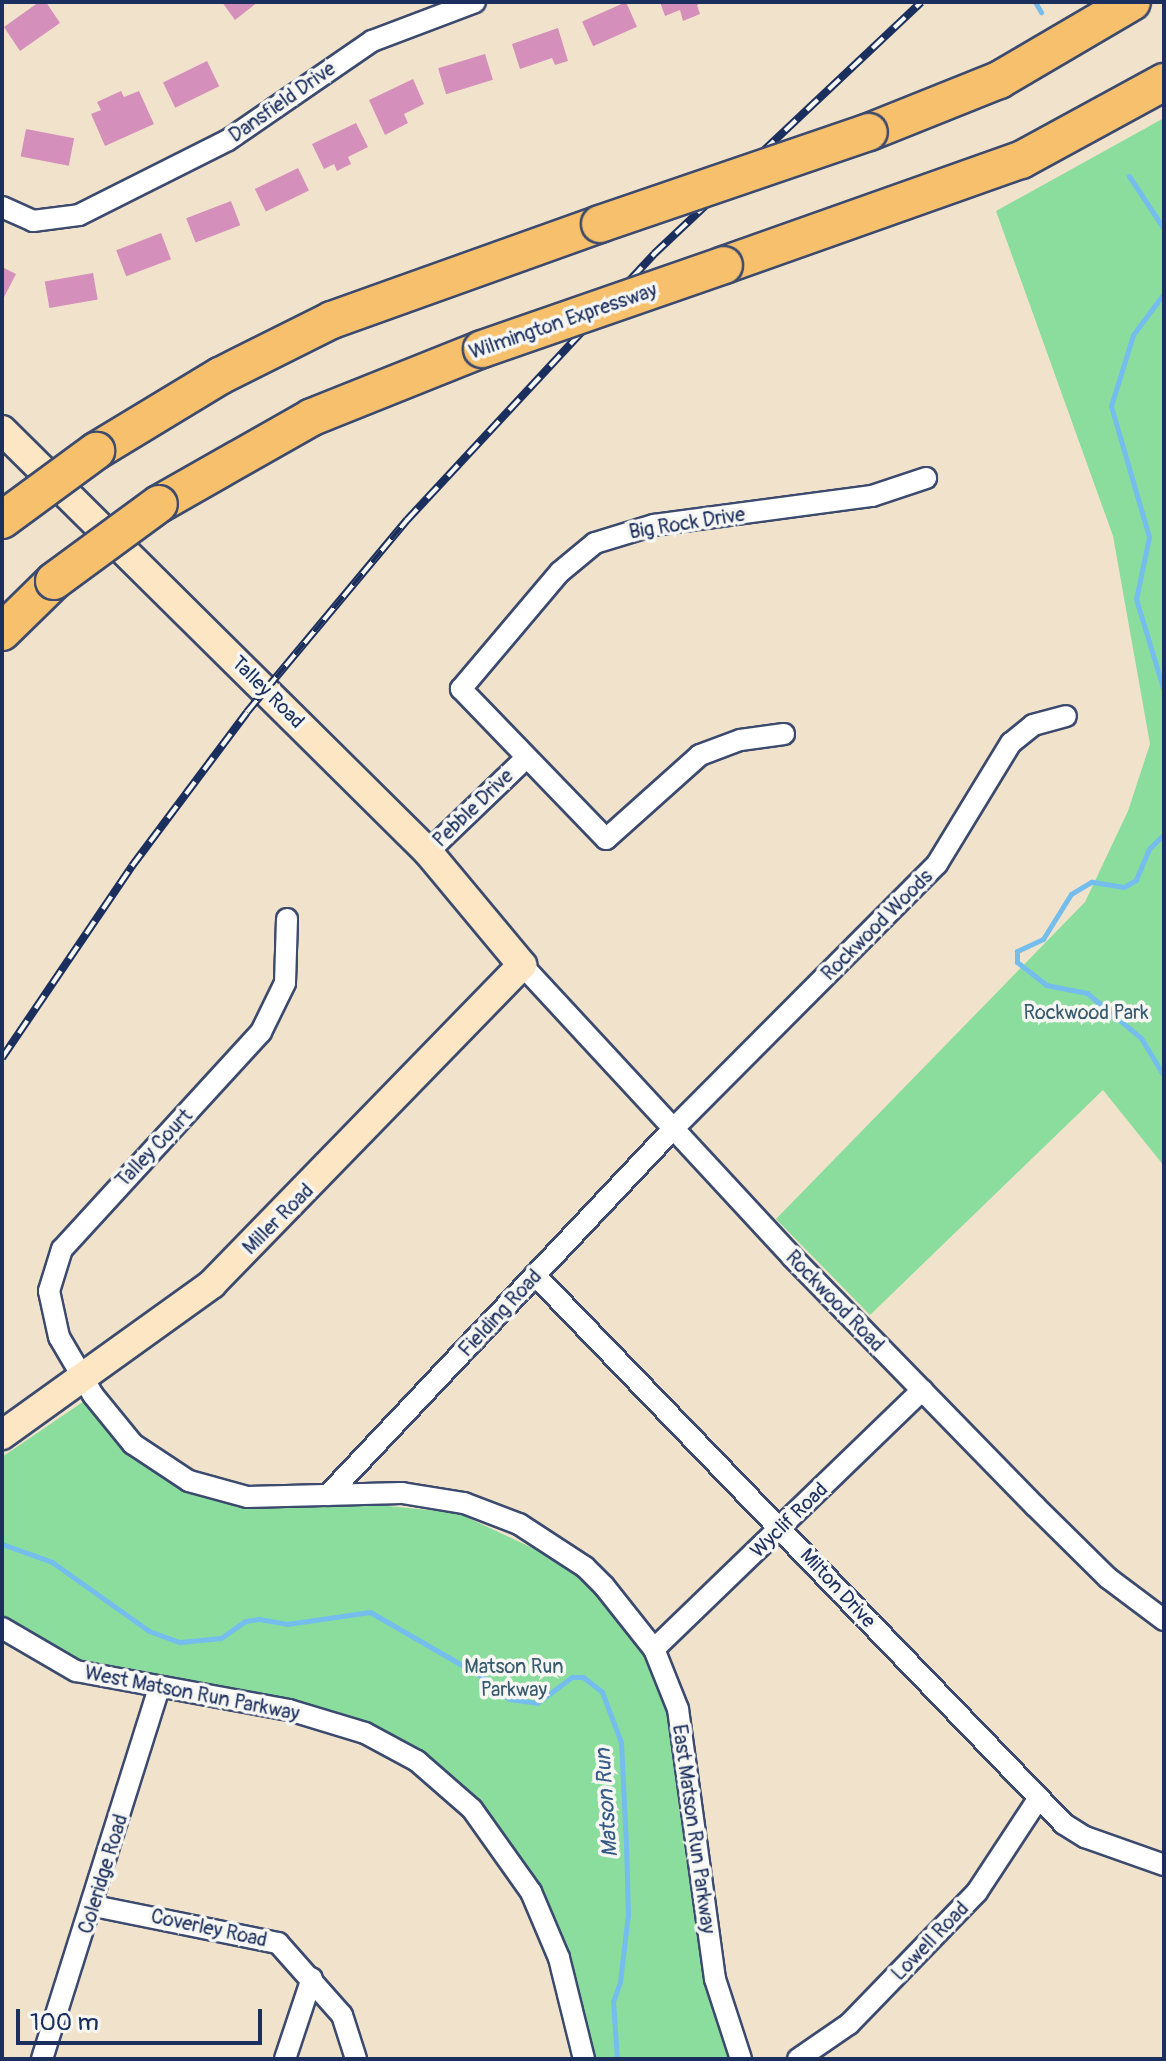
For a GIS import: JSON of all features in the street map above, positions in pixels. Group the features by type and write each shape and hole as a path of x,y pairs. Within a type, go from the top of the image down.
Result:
{"highway":[{"path":"2,520 96,451 220,376 332,320 869,132 999,80 1132,2"},
{"name":"Wilmington Expressway","path":"2,632 54,581 159,504 312,417 482,349 1021,160 1164,82"}],"street":[{"name":"Dansfield Drive","path":"2,207 33,221 79,215 228,140 372,41 475,2"},
{"name":"Talley Road","path":"2,430 428,852 522,965"},
{"name":"Big Rock Drive","path":"525,759 461,689 576,556 631,530 872,496 926,478"},
{"name":"Rockwood Woods","path":"672,1130 937,864 1011,743 1033,725 1066,716"},
{"name":"Pebble Drive","path":"428,852 525,759 606,839 700,755 740,740 784,734"},
{"name":"Talley Court","path":"83,1379 53,1322 49,1291 54,1263 86,1217 261,1032 285,983 287,919"},
{"name":"Rockwood Road","path":"522,965 672,1130 922,1390 1108,1578 1164,1620"},
{"name":"Miller Road","path":"2,1435 83,1379 221,1275 522,965"},
{"name":"Fielding Road","path":"328,1495 672,1130"},
{"name":"Milton Drive","path":"535,1275 1038,1799 1085,1837 1164,1865"},
{"name":"East Matson Run Parkway","path":"83,1379 133,1444 179,1476 247,1497 434,1495 496,1511 585,1567 654,1649 678,1709 715,1979 741,2059"},
{"name":"Wyclif Road","path":"654,1649 922,1390"},
{"name":"West Matson Run Parkway","path":"2,1628 76,1671 289,1710 365,1733 443,1781 492,1832 531,1892 559,1958 584,2059"},
{"name":"Coleridge Road","path":"42,2059 94,1906 159,1688"},
{"name":"Lowell Road","path":"798,2059 849,2024 977,1892 1038,1799"},
{"name":"Coverley Road","path":"94,1906 278,1943 342,2015 356,2059"},
{"path":"285,2059 312,1978"}],"green space":[{"name":"Rockwood Park","path":"1164,118 1164,1166 1103,1090 870,1315 776,1219 1085,902 1128,811 1150,744 1113,536 996,211"},
{"name":"Matson Run Parkway","path":"93,1395 133,1444 209,1488 458,1513 598,1579 654,1649 684,1743 700,1863 741,2059 584,2059 546,1924 472,1809 365,1733 76,1671 2,1627 2,1457"}],"building":[{"path":"39,2 46,2 60,23 20,51 4,27"},
{"path":"222,2 258,2 235,20"},
{"path":"626,2 637,27 593,46 582,22"},
{"path":"660,2 703,2 697,5 700,14 683,21 680,10 665,16"},
{"path":"558,28 568,61 555,65 552,58 520,69 512,44"},
{"path":"485,54 493,80 446,94 438,68"},
{"path":"207,61 219,86 175,108 163,82"},
{"path":"413,79 424,104 404,114 408,123 385,135 369,100"},
{"path":"121,91 124,97 139,91 154,124 105,146 91,114 101,110 97,102"},
{"path":"356,123 368,147 348,157 351,164 337,171 334,164 324,169 312,144"},
{"path":"26,129 74,138 69,166 21,156"},
{"path":"298,168 309,190 266,212 255,189"},
{"path":"231,201 240,225 196,242 186,218"},
{"path":"161,233 171,259 126,276 116,250"},
{"path":"2,267 16,274 2,301"},
{"path":"93,273 98,300 49,308 45,282"}],"waterway":[{"path":"1035,2 1041,12"},
{"path":"1129,176 1164,229"},
{"path":"1164,293 1133,335 1111,406 1149,537 1136,599 1164,691"},
{"path":"1164,834 1149,849 1136,880 1124,887 1091,882 1071,894 1043,939 1017,951 1017,962 1046,985 1087,993 1141,1038 1164,1076"},
{"name":"Matson Run","path":"2,1544 52,1562 149,1631 180,1642 221,1638 245,1621 259,1619 287,1624 370,1612 486,1679 509,1699 537,1703 572,1677 583,1677 602,1692 621,1742 626,1844 628,1914 620,1982 613,2001 617,2059"}],"railway":[{"path":"2,1058 132,866 247,712 407,520 654,254 921,2"}]}
